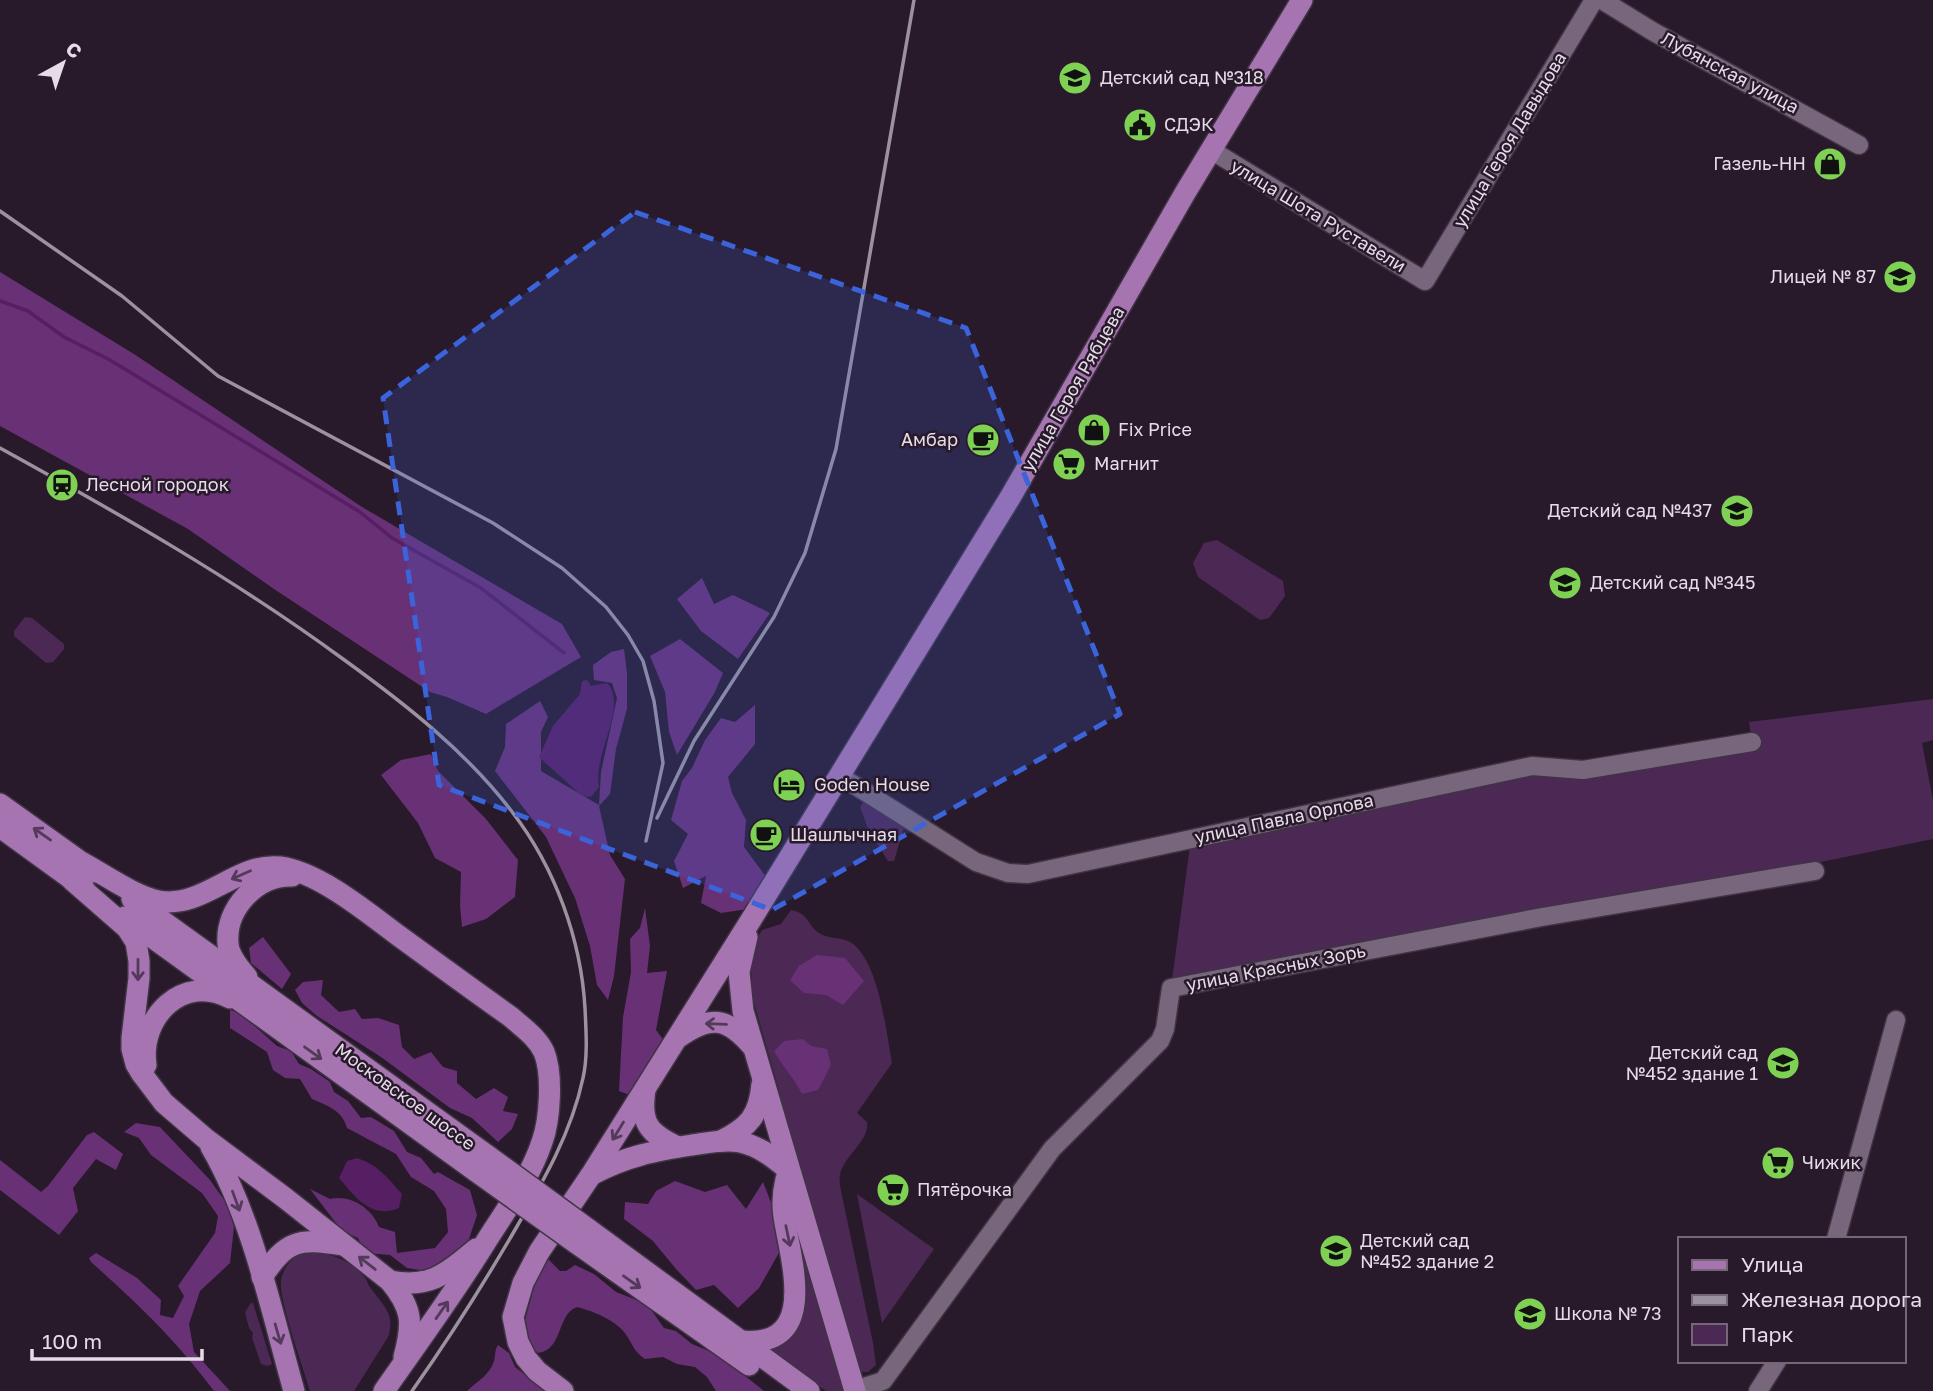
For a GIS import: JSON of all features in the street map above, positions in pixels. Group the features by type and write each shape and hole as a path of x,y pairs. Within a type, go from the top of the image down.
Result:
{"main road":[{"name":"улица Героя Рябцева","path":"754,915 1011,496 1211,150 1302,0"},
{"name":"Московское шоссе","path":"0,804 78,872 582,1236 785,1391"},
{"name":"Московское шоссе","path":"0,827 78,872"},
{"path":"78,872 156,901 167,902 187,899 266,866 282,867 306,876 336,890 511,1017 534,1037 544,1053 550,1081 544,1139 532,1167 466,1274 384,1391"},
{"path":"78,872 127,928 136,943 139,978 132,1038 136,1064 164,1103 206,1139 390,1281 402,1296 410,1316 411,1333 402,1365"},
{"path":"265,1006 233,959 228,946 229,928 241,901 253,889 283,876 306,876"},
{"path":"563,1391 537,1371 518,1342 513,1317 523,1283 539,1252 591,1175 754,915"},
{"path":"754,915 742,953 739,986 743,1011 855,1390"},
{"path":"149,1081 145,1054 146,1037 163,1007 178,996 196,991 222,993 265,1006"},
{"path":"674,1041 696,1025 714,1021 730,1024 740,1031 754,1048"},
{"path":"721,1141 737,1133 755,1115 763,1082"},
{"path":"646,1088 644,1118 650,1129 661,1139 678,1147"},
{"path":"206,1139 223,1168 262,1277 295,1391"},
{"path":"591,1175 637,1154 721,1141 740,1142 756,1147 788,1169"},
{"path":"740,1341 756,1343 770,1339 788,1323 793,1311 795,1269 783,1214 783,1191 788,1169"},
{"name":"Московское шоссе","path":"582,1236 740,1341 809,1391"},
{"path":"390,1281 408,1285 426,1283 445,1273 488,1239"},
{"path":"262,1277 274,1259 299,1242 344,1245"}],"street":[{"name":"улица Героя Давыдова","path":"1425,281 1594,0"},
{"name":"Лубянская улица","path":"1602,0 1652,31 1860,145"},
{"name":"улица Шота Руставели","path":"1211,150 1425,281"},
{"name":"улица Павла Орлова","path":"840,776 976,862 1008,873 1028,874 1532,766 1583,770 1752,742"},
{"name":"улица Красных Зорь","path":"855,1390 883,1381 1052,1149 1160,1041 1165,1028 1171,988 1542,917 1815,871"},
{"path":"1837,1237 1896,1020"},
{"path":"1758,1391 1776,1363"}],"highlighted area":[{"path":"635,212 966,328 1120,714 772,910 439,785 383,398"}],"green space":[{"path":"1217,540 1283,581 1285,596 1269,618 1260,620 1198,577 1193,563 1204,543"},
{"path":"25,617 32,618 64,644 64,649 53,662 46,663 14,636 14,631"},
{"path":"1933,699 1933,740 1922,743 1933,800 1933,839 1738,879 1185,975 1171,988 1191,838 1532,766 1583,770 1752,742 1749,722"},
{"path":"864,801 905,824 894,861 888,861 869,831 860,807"},
{"path":"791,910 802,914 819,933 846,940 860,951 868,964 880,997 892,1063 857,1113 867,1122 867,1129 861,1142 842,1167 840,1177 873,1343 876,1365 868,1372 862,1372 857,1367 789,1136 752,996 751,959 755,942 762,930 781,924"},
{"path":"857,1194 934,1249 882,1323"},
{"path":"794,1214 846,1391 826,1391 766,1347 786,1338 797,1327 803,1313 805,1279"},
{"path":"310,1251 333,1256 354,1267 366,1279 389,1315 388,1337 354,1391 310,1391 297,1351 283,1302 281,1280 291,1261"},
{"path":"251,1303 272,1364 267,1366 261,1364 252,1338 253,1333 249,1328 245,1312"}],"shaded area":[{"path":"0,272 134,354 362,507 562,624 581,657 486,714 430,692 188,529 0,426"},
{"path":"702,578 714,604 733,595 770,613 738,659 701,631 677,599"},
{"path":"680,639 723,673 715,692 677,755 669,732 665,692 650,656"},
{"path":"624,649 627,709 616,749 610,794 599,806 610,855 625,879 614,976 608,1000 597,985 590,946 575,898 546,837 495,771 505,747 506,724 540,701 548,717 541,732 541,771 599,805 601,772 617,698 612,683 594,680 593,665 611,652"},
{"path":"587,680 591,686 607,683 613,693 614,704 600,761 599,787 591,797 582,796 539,757 553,726 580,694 582,681"},
{"path":"755,705 755,744 728,777 732,793 746,820 744,847 767,878 748,909 721,913 701,903 706,876 683,888 674,861 688,834 671,820 682,781 721,718 735,722"},
{"path":"431,754 438,771 486,819 518,860 515,897 486,919 462,927 461,872 435,858 418,823 381,775 401,760"},
{"path":"645,908 650,946 647,973 667,971 656,1030 665,1042 632,1096 619,1091 623,1017 631,972 630,939 640,928"},
{"path":"263,937 291,974 282,989 251,963 249,948"},
{"path":"817,955 845,958 864,981 843,1005 826,995 804,993 790,980 799,966"},
{"path":"323,980 321,995 339,1012 355,1009 362,1019 378,1018 399,1025 402,1047 414,1059 431,1052 443,1067 457,1071 457,1083 476,1099 494,1088 508,1097 503,1111 518,1114 512,1129 498,1142 472,1118 450,1108 381,1057 317,1016 302,1003 295,990 303,982"},
{"path":"230,1010 240,1013 277,1046 291,1051 299,1064 330,1082 334,1092 348,1101 361,1118 371,1117 394,1131 407,1152 421,1158 434,1174 438,1172 470,1190 477,1215 469,1239 449,1261 426,1271 407,1268 390,1255 365,1253 358,1238 342,1231 310,1189 330,1199 345,1199 366,1208 379,1227 395,1232 397,1253 435,1248 448,1232 446,1209 434,1191 411,1177 396,1154 347,1128 338,1113 312,1099 300,1079 285,1078 273,1070 267,1052 230,1028"},
{"path":"803,1039 811,1046 827,1049 831,1065 818,1090 802,1094 774,1051 784,1041"},
{"path":"136,1123 160,1127 210,1180 227,1204 234,1227 230,1263 200,1291 189,1324 194,1352 230,1391 214,1391 171,1339 89,1258 96,1253 137,1278 161,1300 160,1315 173,1318 184,1296 178,1286 215,1233 218,1216 202,1193 151,1155 139,1138 124,1132"},
{"path":"94,1132 123,1154 116,1170 96,1159 73,1188 78,1211 59,1235 0,1190 0,1160 41,1192 87,1135"},
{"path":"357,1158 377,1168 402,1194 399,1208 389,1211 372,1209 358,1199 339,1178 347,1161"},
{"path":"675,1181 705,1192 727,1185 746,1209 763,1182 772,1205 780,1251 759,1288 738,1308 714,1285 696,1290 653,1241 624,1219 625,1202 648,1204 656,1191"},
{"path":"545,1259 560,1271 566,1271 575,1265 594,1274 616,1292 647,1304 664,1328 676,1331 692,1344 719,1355 764,1391 716,1391 707,1377 695,1367 677,1364 663,1357 645,1359 618,1326 577,1307 566,1317 552,1345 538,1353 528,1344 522,1331 538,1273"},
{"path":"498,1345 509,1353 515,1367 546,1391 467,1391 489,1370"}],"waterway":[{"path":"0,301 28,311 64,337 110,360 360,512 392,538 481,588 564,653"}],"railway":[{"path":"657,818 694,741 774,617 805,553 836,449 914,0"},
{"path":"0,211 122,296 218,376 493,523 562,568 606,607 628,635 643,661 654,701 663,763 646,841"},
{"path":"0,448 218,574 389,693 476,769 528,834 553,881 572,930 585,1008 585,1070 578,1099 563,1140 534,1197 476,1294 412,1391"}],"place":[{"name":"Детский сад №318","path":"1075,78"},
{"name":"СДЭК","path":"1140,125"},
{"name":"Газель-НН","path":"1830,164"},
{"name":"Лицей № 87","path":"1900,277"},
{"name":"Fix Price","path":"1094,430"},
{"name":"Амбар","path":"983,440"},
{"name":"Магнит","path":"1069,464"},
{"name":"Лесной городок","path":"62,485"},
{"name":"Детский сад №437","path":"1737,511"},
{"name":"Детский сад №345","path":"1565,583"},
{"name":"Goden House","path":"789,785"},
{"name":"Шашлычная","path":"766,835"},
{"name":"Детский сад №452 здание 1","path":"1783,1063"},
{"name":"Чижик","path":"1778,1163"},
{"name":"Пятёрочка","path":"893,1190"},
{"name":"Детский сад №452 здание 2","path":"1336,1251"},
{"name":"Школа № 73","path":"1530,1314"}]}
